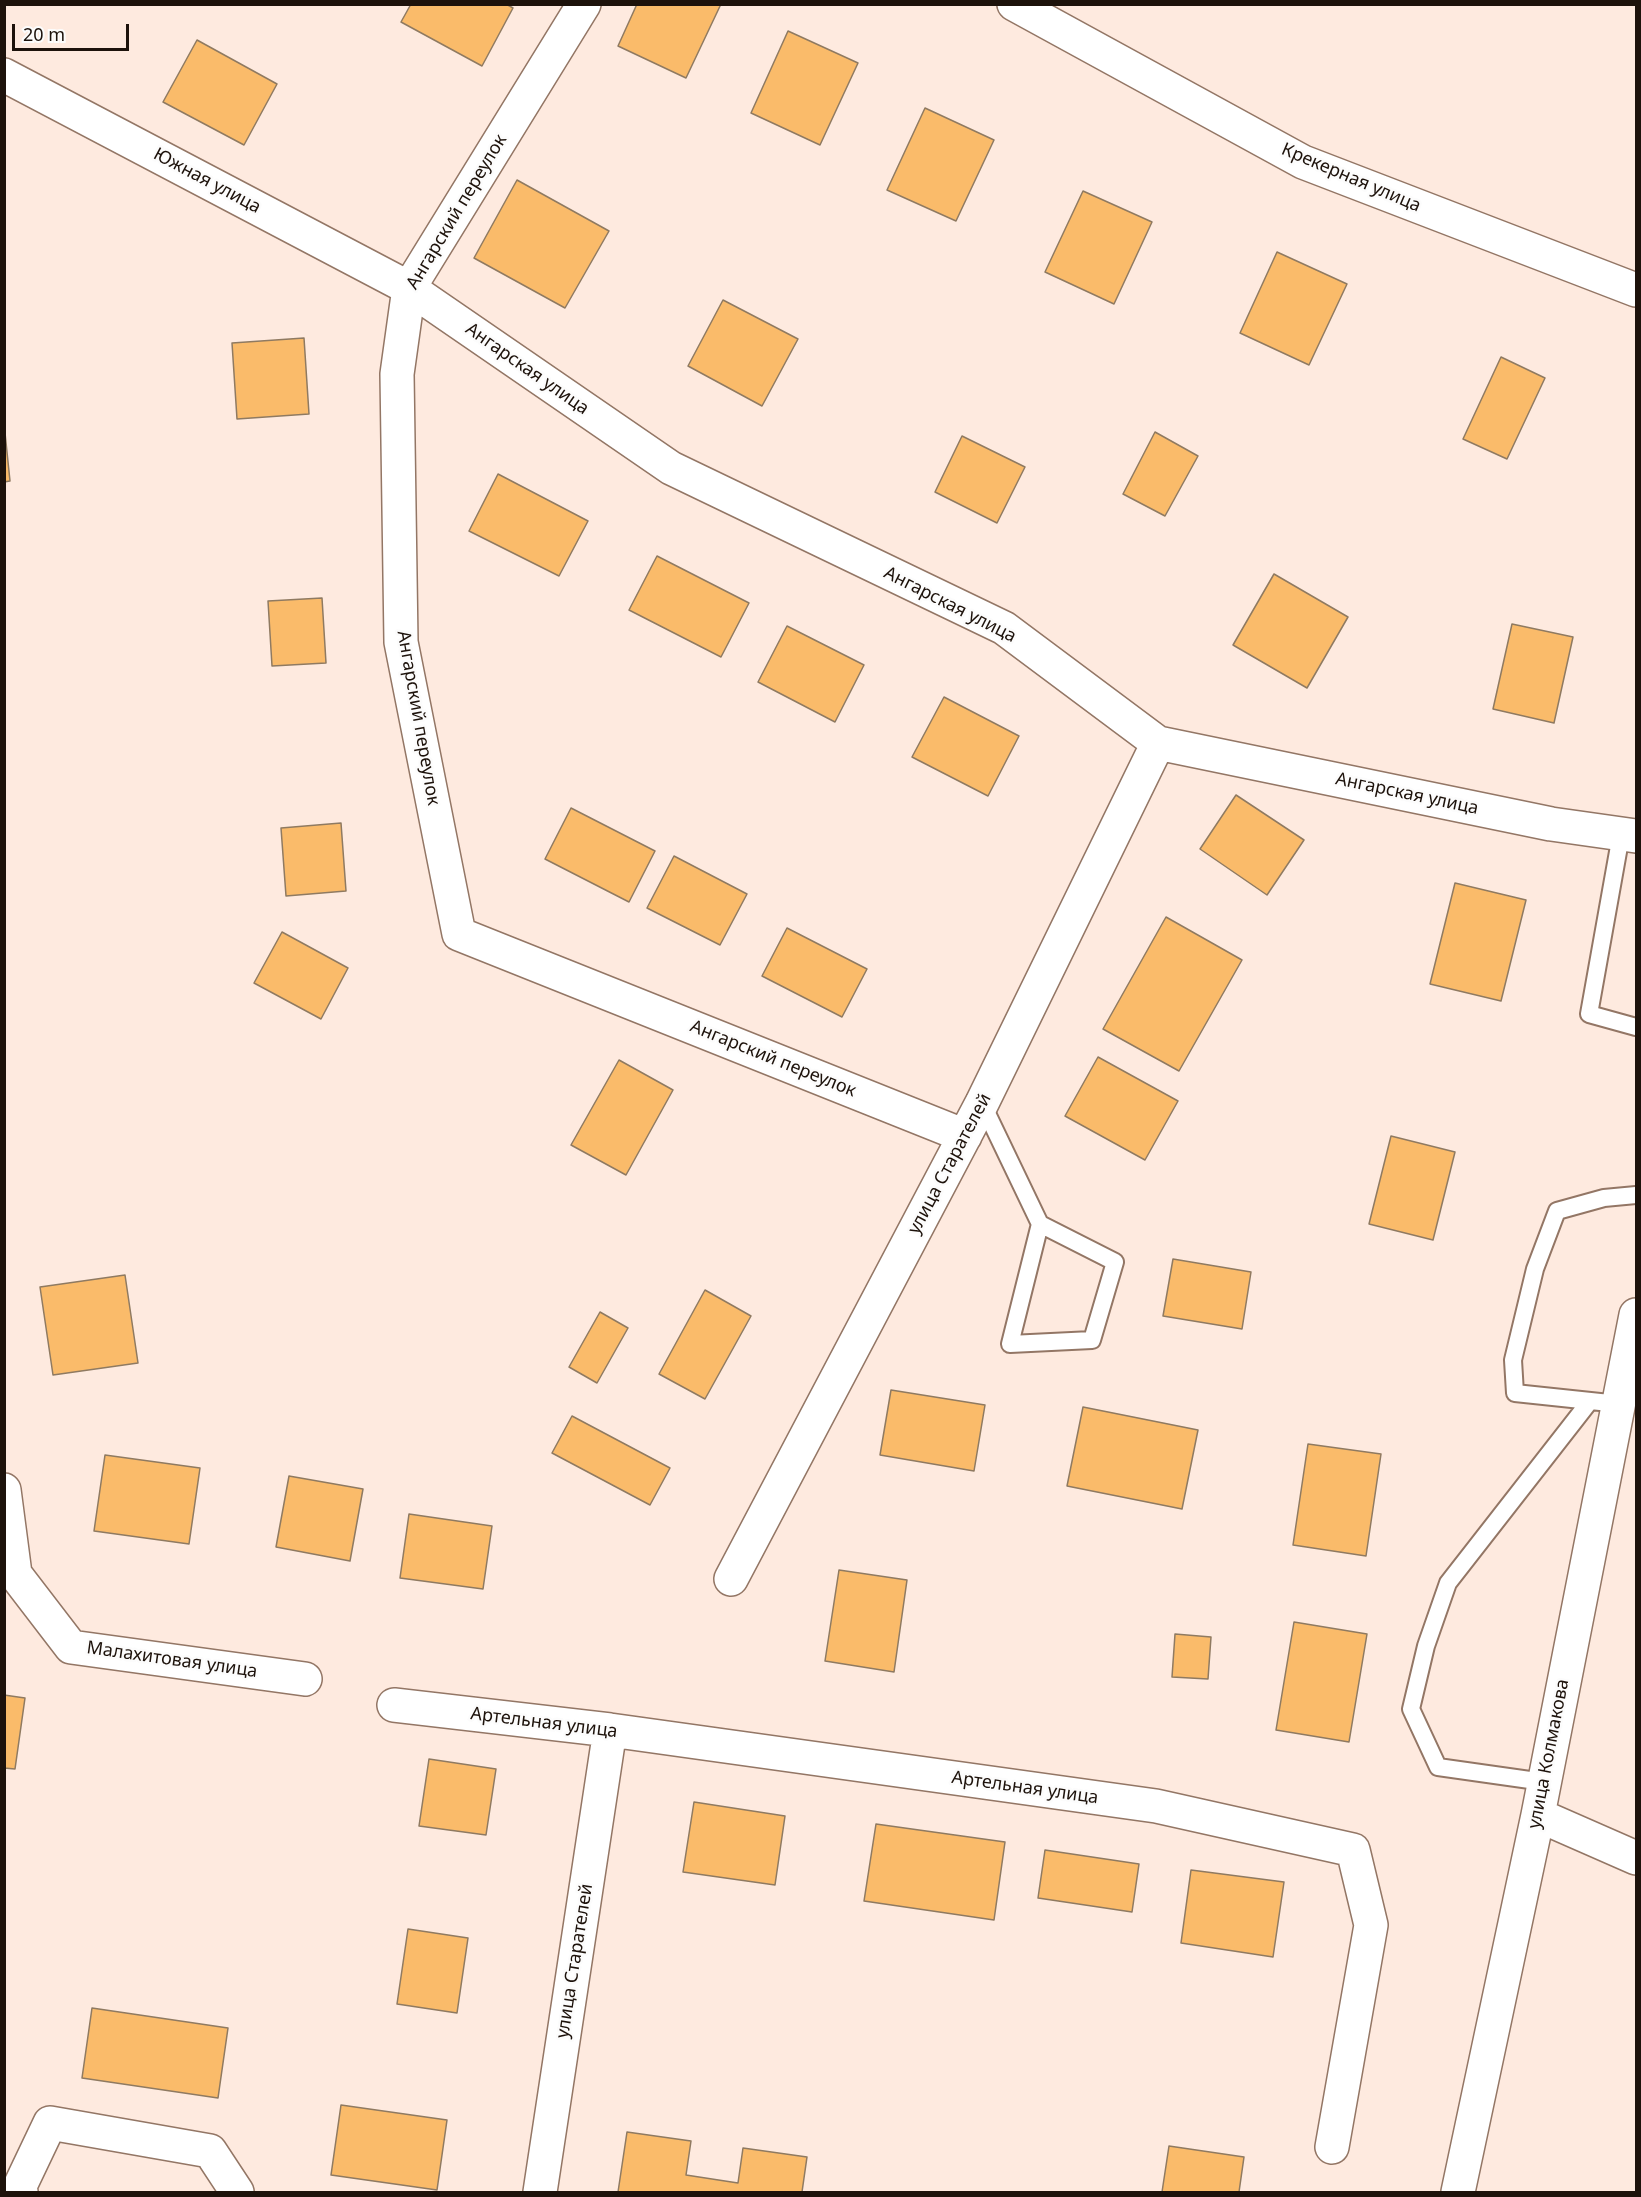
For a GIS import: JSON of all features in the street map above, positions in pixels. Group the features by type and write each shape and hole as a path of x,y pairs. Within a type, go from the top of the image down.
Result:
{"street":[{"name":"Ангарский переулок","path":"584,4 409,288 397,374 401,642 459,934 965,1136"},
{"name":"Крекерная улица","path":"1014,4 1303,162 1636,290"},
{"name":"Южная улица","path":"4,75 409,288"},
{"name":"Ангарская улица","path":"409,288 671,468 1004,628 1158,743 1551,824 1629,835"},
{"name":"улица Старателей","path":"731,1579 982,1103 1158,743"},
{"name":"улица Колмакова","path":"1458,2193 1538,1815 1604,1402 1636,1315"},
{"name":"Малахитовая улица","path":"4,1490 15,1574 71,1647 305,1679"},
{"name":"Артельная улица","path":"394,1706 610,1730 1156,1806 1353,1850 1371,1925 1332,2147"},
{"name":"улица Старателей","path":"540,2193 610,1730"},
{"path":"1538,1815 1636,1858"},
{"path":"21,2193 20,2186 51,2123 210,2151 237,2193"}],"lane":[{"path":"1629,835 1589,1014 1636,1027"},
{"path":"982,1103 1040,1224 1114,1262 1092,1340 1010,1344 1040,1224"},
{"path":"1604,1402 1515,1393 1512,1360 1535,1269 1557,1211 1604,1198 1636,1195"},
{"path":"1544,1782 1438,1767 1411,1709 1426,1646 1448,1583 1604,1402"}],"building":[{"path":"411,4 506,4 513,8 482,66 401,22"},
{"path":"637,4 721,4 686,78 618,46"},
{"path":"788,31 858,63 820,145 751,113"},
{"path":"197,40 277,84 244,145 163,102"},
{"path":"925,108 994,140 956,221 887,190"},
{"path":"517,180 609,231 565,308 474,258"},
{"path":"1083,191 1152,222 1114,304 1045,272"},
{"path":"1277,252 1347,284 1309,365 1240,333"},
{"path":"723,300 798,339 762,406 688,366"},
{"path":"304,338 309,414 237,419 232,343"},
{"path":"1501,357 1545,378 1507,459 1463,439"},
{"path":"4,423 10,481 4,482"},
{"path":"1155,432 1198,456 1165,516 1123,494"},
{"path":"962,436 1025,467 997,523 935,492"},
{"path":"498,474 588,521 559,576 469,531"},
{"path":"657,556 749,603 721,657 629,610"},
{"path":"1274,574 1348,617 1307,688 1233,645"},
{"path":"322,598 326,663 272,666 268,601"},
{"path":"1512,624 1573,637 1554,723 1493,709"},
{"path":"787,626 864,665 835,722 758,682"},
{"path":"944,697 1019,736 988,796 912,757"},
{"path":"1236,795 1304,840 1267,895 1200,849"},
{"path":"571,808 655,851 629,902 545,859"},
{"path":"341,823 346,891 286,896 281,828"},
{"path":"674,856 747,894 720,945 647,908"},
{"path":"1455,883 1526,900 1501,1001 1430,984"},
{"path":"1166,917 1242,960 1179,1071 1103,1029"},
{"path":"787,928 867,969 842,1017 762,976"},
{"path":"282,932 348,968 321,1019 254,983"},
{"path":"1098,1057 1178,1101 1145,1160 1065,1116"},
{"path":"619,1060 673,1090 626,1175 571,1145"},
{"path":"1391,1136 1455,1152 1433,1240 1369,1224"},
{"path":"1173,1259 1251,1272 1242,1329 1163,1316"},
{"path":"125,1275 138,1363 53,1375 40,1287"},
{"path":"705,1290 751,1316 705,1399 659,1374"},
{"path":"600,1312 628,1328 597,1383 569,1367"},
{"path":"891,1390 985,1405 974,1471 880,1455"},
{"path":"1083,1407 1198,1430 1182,1509 1067,1486"},
{"path":"572,1416 670,1468 650,1505 552,1453"},
{"path":"1308,1444 1381,1454 1366,1556 1293,1545"},
{"path":"105,1455 200,1468 189,1544 94,1531"},
{"path":"289,1476 363,1489 350,1561 276,1547"},
{"path":"409,1514 492,1526 483,1589 400,1578"},
{"path":"839,1570 907,1580 894,1672 825,1661"},
{"path":"1294,1622 1367,1634 1349,1742 1276,1730"},
{"path":"1175,1634 1211,1637 1208,1679 1172,1677"},
{"path":"4,1695 25,1698 15,1769 4,1768"},
{"path":"429,1759 496,1769 486,1835 419,1826"},
{"path":"694,1802 785,1816 775,1885 683,1872"},
{"path":"876,1824 1005,1842 994,1920 864,1901"},
{"path":"1045,1850 1139,1864 1132,1912 1038,1898"},
{"path":"1191,1870 1284,1882 1273,1957 1181,1943"},
{"path":"408,1929 468,1938 457,2013 397,2004"},
{"path":"92,2008 228,2028 218,2098 82,2078"},
{"path":"341,2105 447,2120 437,2190 331,2175"},
{"path":"627,2132 691,2141 686,2175 738,2183 743,2148 807,2157 802,2192 618,2192"},
{"path":"1169,2146 1244,2157 1239,2192 1162,2192"}]}
